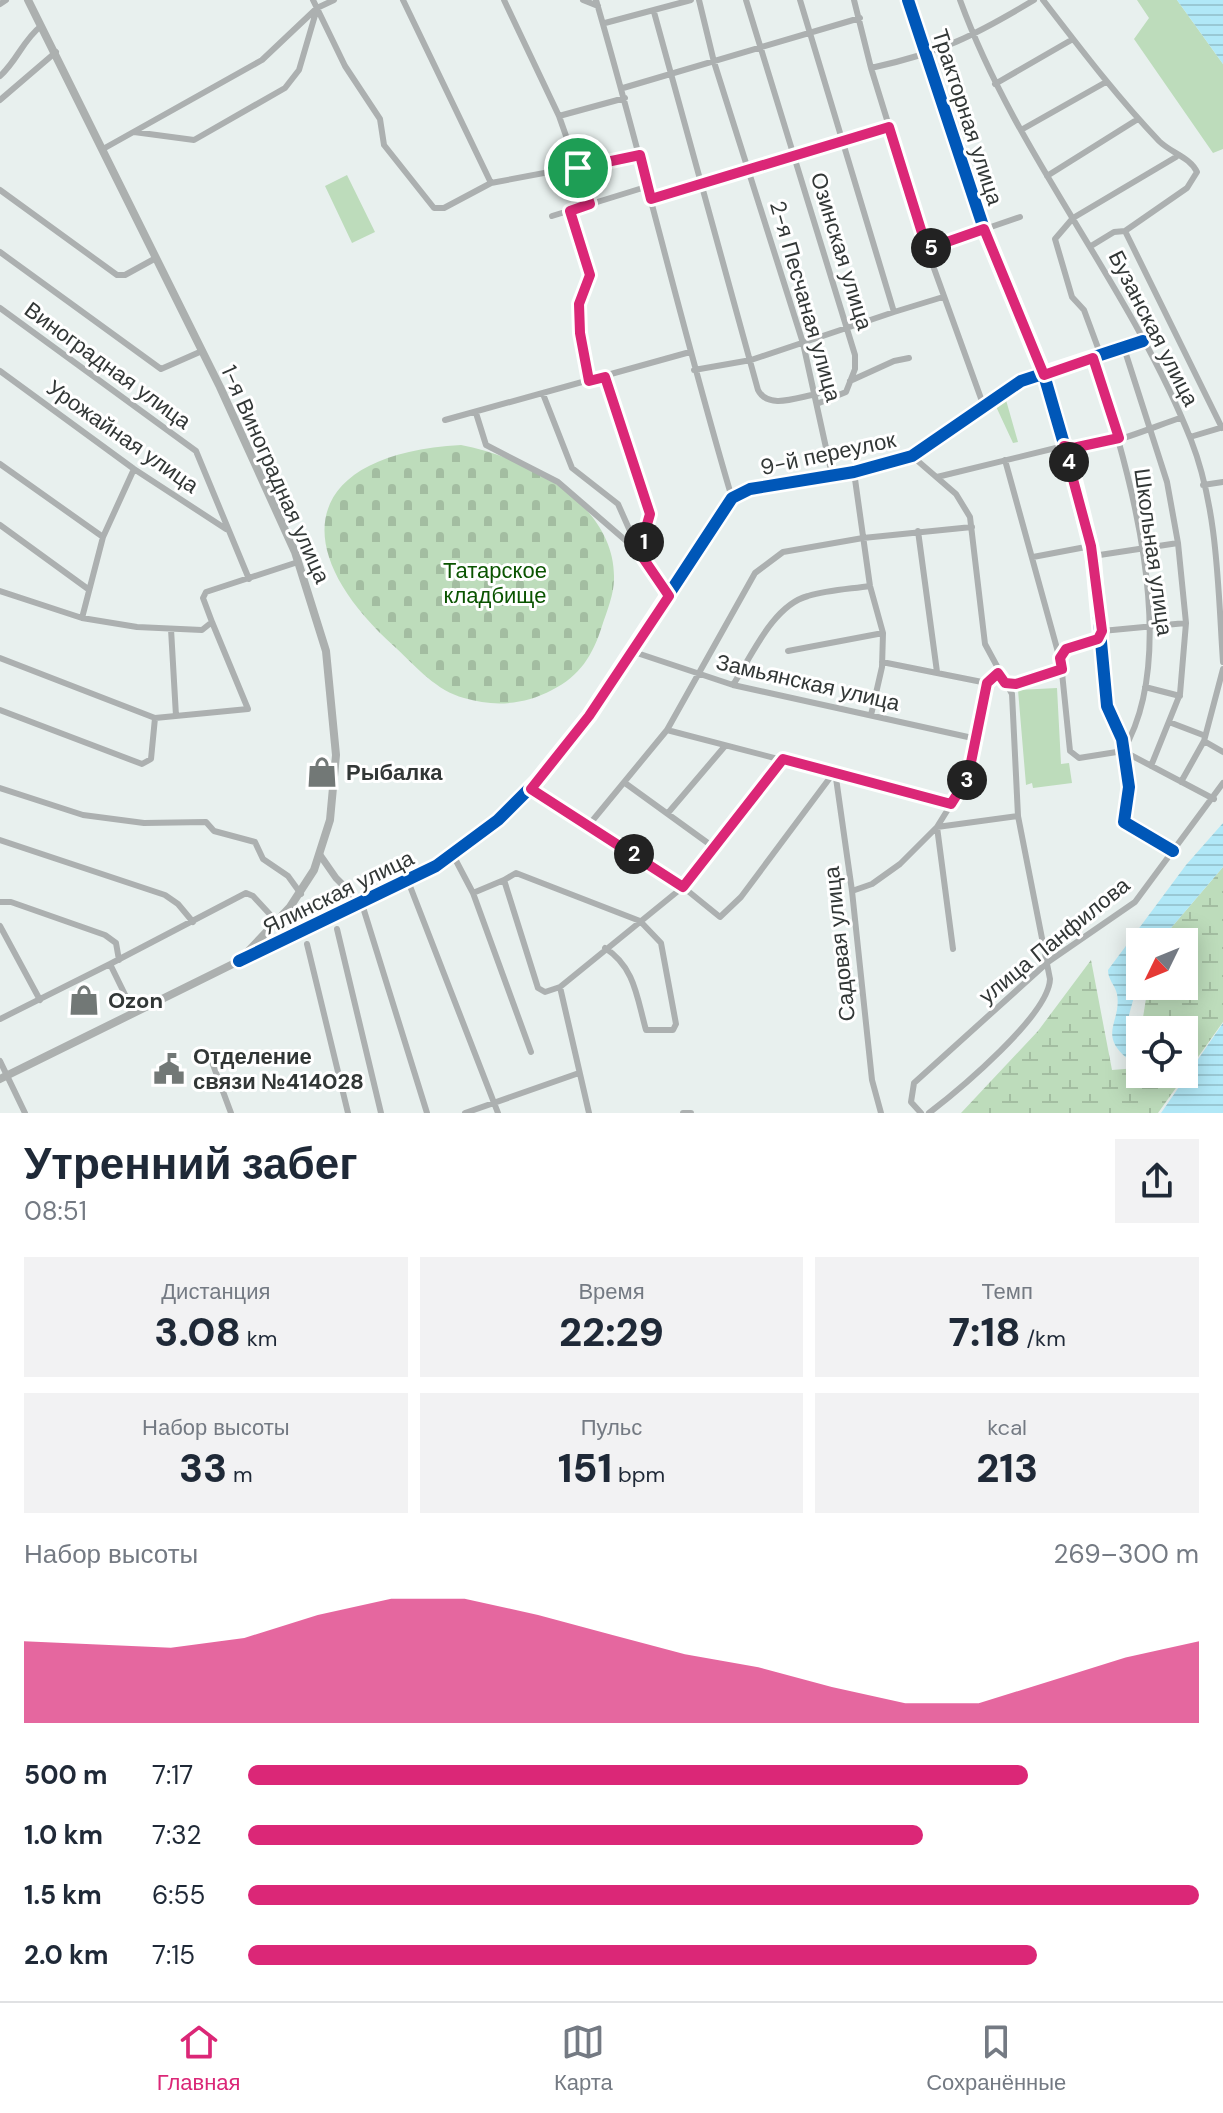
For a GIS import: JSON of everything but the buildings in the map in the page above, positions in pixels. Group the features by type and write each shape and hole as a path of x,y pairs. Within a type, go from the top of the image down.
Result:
{"main road":[{"name":"1-я Виноградная улица","path":"4,1077 239,961 278,922 301,894 320,855 332,801 336,727 326,651 298,562 202,351 28,0"}],"street":[{"path":"0,4 6,0"},
{"path":"313,0 345,66 381,121 384,145 426,201 441,209 491,183 640,155"},
{"path":"103,149 262,60 317,8 334,0"},
{"path":"403,0 491,183"},
{"path":"504,0 559,116 590,204"},
{"path":"583,0 597,3 605,23 694,370 732,498"},
{"path":"605,23 691,0"},
{"name":"2-я Песчаная улица","path":"699,0 714,62 803,343 819,403 832,475"},
{"name":"Озинская улица","path":"746,0 847,329 856,364 850,381"},
{"path":"800,0 894,312"},
{"path":"854,0 871,68 927,249 983,404"},
{"name":"Тракторная улица","path":"908,0 984,229 1044,375 1091,546 1102,631"},
{"path":"960,0 995,84 1091,246 1114,232 1125,231 1187,188 1197,174 1188,160 1176,157 1138,119 1043,0"},
{"path":"871,68 927,56 973,37 1034,0"},
{"path":"133,132 194,140 285,88 299,70 317,8"},
{"path":"654,12 760,395 771,402 817,394"},
{"path":"623,88 860,18"},
{"path":"0,76 15,61 25,40 41,26"},
{"path":"995,84 1073,39"},
{"path":"0,100 56,52"},
{"path":"1021,130 1106,82"},
{"path":"559,116 625,98"},
{"path":"1047,176 1138,119"},
{"path":"651,199 889,127"},
{"path":"1073,218 1176,157"},
{"path":"552,216 649,186"},
{"path":"0,190 117,275 125,275 156,258"},
{"path":"570,211 590,275 579,304 580,333 589,381"},
{"path":"927,249 1020,217"},
{"name":"Школьная улица","path":"1073,218 1060,230 1055,243 1072,297 1083,308 1119,438 1141,550 1150,625 1139,719 1123,751"},
{"path":"1125,231 1223,428 1190,437"},
{"name":"Бузанская улица","path":"1091,246 1143,341 1190,437 1203,485 1218,589 1223,662"},
{"path":"0,252 161,369 202,351"},
{"path":"694,370 751,360 943,297"},
{"name":"Виноградная улица","path":"0,308 196,451 226,529"},
{"name":"9-й переулок","path":"732,498 750,489 854,472 912,456 951,432 983,404 1021,381 1143,341"},
{"path":"1124,348 1152,427 1167,482 1178,543 1186,623 1180,696 1151,766"},
{"path":"445,420 690,352"},
{"path":"819,403 846,392 850,381 894,361 909,358"},
{"name":"Урожайная улица","path":"0,371 134,469 226,529"},
{"path":"605,377 650,514 639,552"},
{"path":"543,394 572,468 618,504 639,552 669,596"},
{"path":"476,413 486,445 558,482 639,552"},
{"path":"937,477 1064,446 1073,448 1119,438 1180,418"},
{"path":"912,456 962,501 972,527 985,644 1012,694 1018,816 1048,962 1050,989 1027,1025 929,1113"},
{"path":"1005,460 1060,658 1070,751 1079,758 1123,751 1214,799"},
{"path":"0,464 103,537"},
{"path":"82,618 103,537 134,469"},
{"path":"854,472 870,586 883,633 882,662 871,715"},
{"path":"1203,485 1223,482"},
{"name":"Ялинская улица","path":"239,961 408,881 453,855 498,820 531,789 589,716 634,652 732,498"},
{"path":"0,525 88,589"},
{"path":"588,826 667,730 762,565 783,552 863,538 972,527"},
{"path":"226,529 249,579"},
{"path":"918,531 937,672"},
{"path":"1093,556 1178,543"},
{"path":"1033,557 1091,546"},
{"path":"0,658 155,718 248,709 203,594 298,562"},
{"path":"733,685 770,628 795,601 807,596 870,586"},
{"path":"0,591 82,618 202,630 212,622"},
{"path":"1173,851 1124,822 1129,787 1122,739 1108,714 1098,639 1102,631 1186,623"},
{"path":"171,629 176,716"},
{"path":"788,651 883,633"},
{"path":"1060,658 1066,649 1098,639"},
{"name":"Замьянская улица","path":"634,652 733,685 977,739"},
{"path":"882,662 987,683"},
{"path":"1005,683 1016,684 1062,669"},
{"path":"1181,782 1204,738 1223,669"},
{"path":"852,891 872,884 900,864 937,827 968,777 987,683 998,673"},
{"path":"1145,687 1180,696"},
{"path":"0,710 142,764 151,759 155,718"},
{"path":"1169,722 1204,738 1223,752"},
{"path":"667,730 835,771 951,804"},
{"path":"668,813 725,746"},
{"path":"504,880 538,988 545,992 560,987 683,887 783,759"},
{"path":"531,789 683,887 713,913 724,915 741,897 835,771"},
{"name":"Садовая улица","path":"835,771 852,891 872,1080 881,1113"},
{"path":"625,783 712,846"},
{"name":"улица Панфилова","path":"921,1113 911,1102 914,1083 1048,962 1135,902 1223,783"},
{"path":"0,788 83,815 144,823 206,822 214,831 255,842 263,859 288,876 301,894"},
{"path":"937,827 1018,816"},
{"path":"937,827 953,949"},
{"path":"0,840 165,895 178,904 193,922"},
{"path":"320,855 336,878 362,904 427,1113"},
{"path":"453,855 473,893 531,1052"},
{"path":"473,893 516,873 640,921 662,945 676,1024 671,1032 646,1030 635,985 622,961 605,948"},
{"path":"408,881 498,1113"},
{"path":"0,1019 250,893 278,922"},
{"path":"0,902 11,902 105,935 116,943 119,960"},
{"path":"0,926 40,1000"},
{"path":"337,929 381,1113"},
{"path":"307,944 348,1113"},
{"path":"110,964 134,1013"},
{"path":"560,987 589,1113"},
{"path":"0,1061 4,1077 25,1113"},
{"path":"212,1062 231,1113"},
{"path":"465,1113 579,1073"},
{"path":"683,1113 691,1112"}],"green space":[{"path":"1137,0 1177,0 1223,64 1223,149 1213,153 1134,39 1149,18"},
{"path":"347,175 375,232 352,243 325,186"},
{"path":"1004,393 1018,442 1013,443 993,400"},
{"name":"Татарское кладбище","path":"461,445 512,460 562,488 583,506 600,528 611,552 613,591 590,655 578,671 562,684 531,699 486,703 454,695 436,684 360,611 337,575 325,542 327,512 341,487 368,466 408,452"},
{"path":"1057,688 1061,764 1069,763 1072,783 1033,788 1032,783 1026,785 1018,690"},
{"path":"1223,867 1223,1022 1198,1057 1198,1016 1143,1016 1146,1000 1198,1000 1198,928 1171,928"},
{"path":"1091,960 1112,1070 1126,1069 1126,1088 1176,1088 1158,1113 961,1113 1038,1031"}],"water":[{"path":"1177,0 1223,0 1223,64"},
{"path":"1223,823 1223,867 1171,928 1139,928 1186,865"},
{"path":"1126,946 1126,1000 1133,1000 1129,1016 1126,1016 1126,1057 1112,1035 1118,1004 1108,970"},
{"path":"1223,1023 1223,1113 1161,1113 1178,1088 1198,1088 1198,1059"}],"cycle path":[{"path":"908,0 984,229 1044,375 1075,482 1093,556 1107,706 1122,739 1129,787 1124,822 1173,851"},
{"path":"239,961 436,866 498,820 536,782 589,716 732,498 750,489 854,472 912,456 1021,381 1143,341"}],"place":[{"name":"Рыбалка","path":"322,772"},
{"name":"Ozon","path":"84,1000"},
{"name":"Отделение связи №414028","path":"169,1069"}],"route":[{"path":"889,127 927,249 984,229 1044,375 1093,358 1119,438 1073,448 1064,446 1091,546 1102,631 1098,639 1066,649 1060,658 1062,669 1016,684 1005,683 998,673 987,683 968,777 951,804 783,759 683,887 531,789 589,716 669,596 639,552 645,540 650,514 605,377 589,381 580,333 579,304 590,275 570,211 590,204 578,168 640,155 651,199 889,127"}]}
